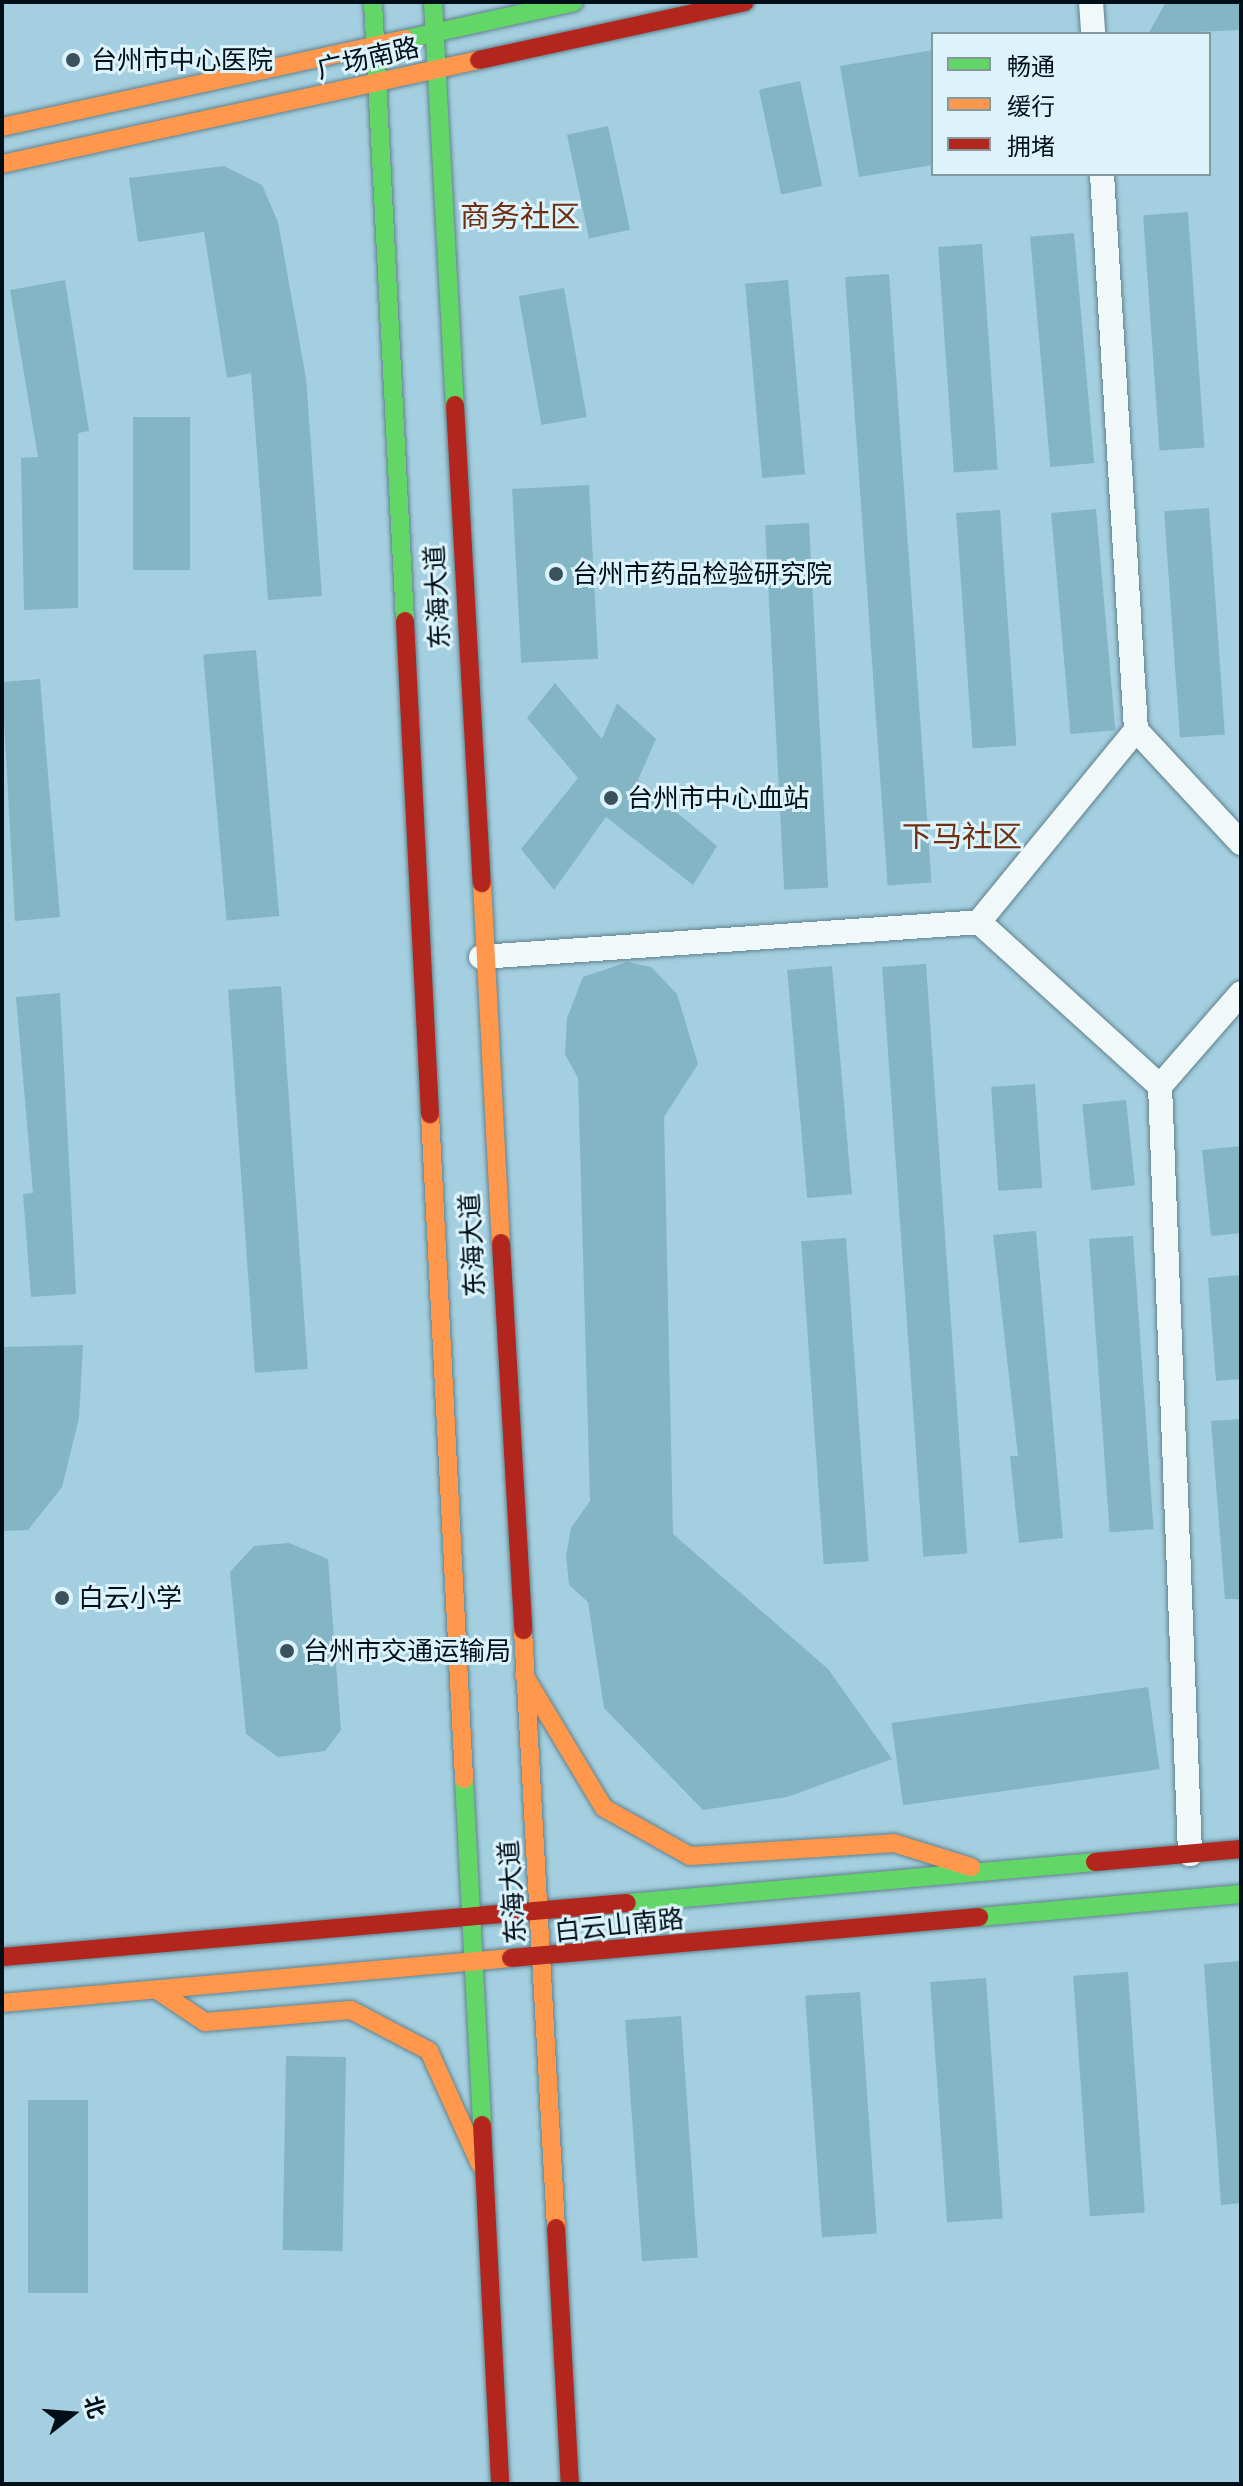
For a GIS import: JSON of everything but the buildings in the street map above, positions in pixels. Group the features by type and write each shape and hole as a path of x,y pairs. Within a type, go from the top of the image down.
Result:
{"main road":[{"name":"东海大道","path":"373,2 380,83 470,1966 500,2484"},
{"name":"东海大道","path":"433,2 481,957 542,1958 570,2484"},
{"name":"广场南路","path":"2,127 376,48 574,2"},
{"name":"广场南路","path":"2,164 745,2"},
{"path":"523,1673 604,1808 690,1856 894,1843 986,1872"},
{"name":"白云山南路","path":"2,1957 1241,1849"},
{"name":"白云山南路","path":"2,2003 470,1966 1241,1894"},
{"path":"157,1990 205,2022 351,2010 429,2051 484,2173"}],"street":[{"path":"1091,2 1093,32"},
{"path":"1102,176 1136,730 1241,843"},
{"path":"979,922 1136,730"},
{"path":"481,957 979,922 1160,1086"},
{"path":"1190,1854 1160,1086 1241,993"}],"traffic: fast":[{"path":"373,2 405,621"},
{"path":"433,2 455,405"},
{"path":"406,39 574,2"},
{"path":"464,1779 482,2125"},
{"path":"627,1903 1095,1862"},
{"path":"979,1917 1241,1894"}],"traffic: slow":[{"path":"2,127 406,39"},
{"path":"2,164 479,60"},
{"path":"482,883 501,1243"},
{"path":"430,1114 464,1779"},
{"path":"523,1630 556,2228"},
{"path":"524,1675 604,1808 690,1856 894,1843 971,1867"},
{"path":"2,2003 511,1958"},
{"path":"157,1990 205,2022 351,2010 429,2051 480,2164"}],"traffic: jam":[{"path":"479,60 745,2"},
{"path":"455,405 482,883"},
{"path":"405,621 430,1114"},
{"path":"501,1243 523,1630"},
{"path":"1095,1862 1241,1849"},
{"path":"2,1957 627,1903"},
{"path":"511,1958 979,1917"},
{"path":"482,2125 500,2484"},
{"path":"556,2228 570,2484"}],"place":[{"name":"台州市中心医院","path":"73,60"},
{"name":"台州市药品检验研究院","path":"556,574"},
{"name":"台州市中心血站","path":"611,798"},
{"name":"白云小学","path":"62,1598"},
{"name":"台州市交通运输局","path":"287,1651"}],"district":[{"name":"商务社区","path":"520,216"},
{"name":"下马社区","path":"962,836"}]}
